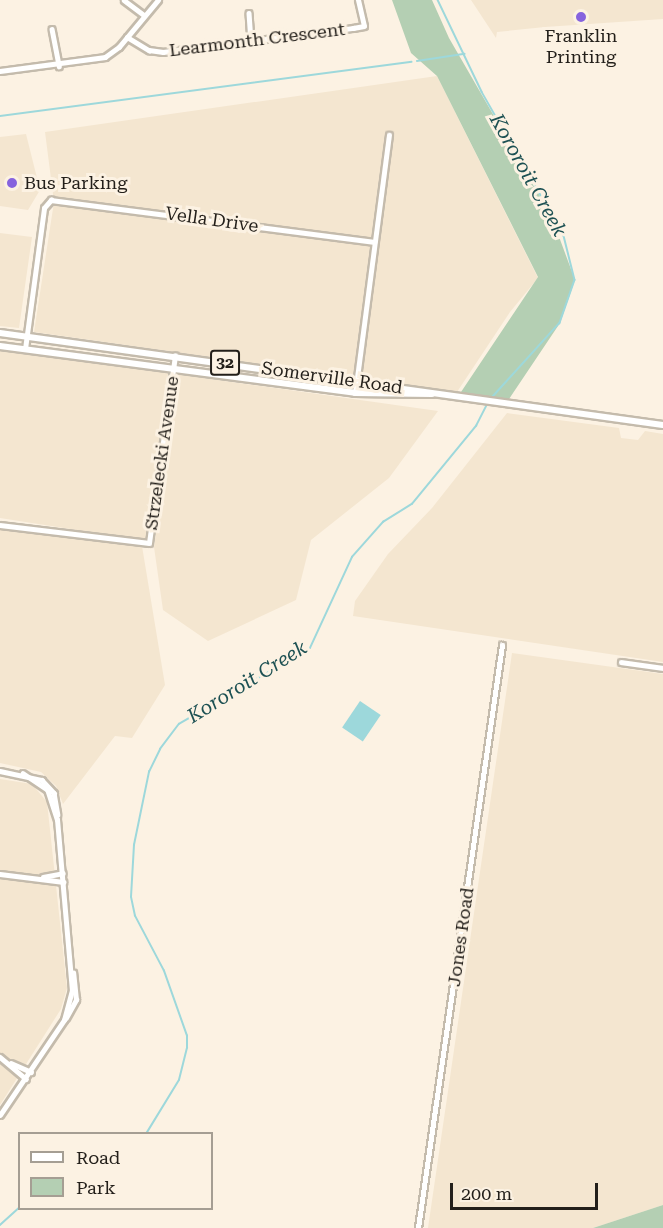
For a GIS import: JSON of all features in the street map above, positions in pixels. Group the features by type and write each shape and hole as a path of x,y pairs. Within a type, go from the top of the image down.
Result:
{"main road":[{"name":"Somerville Road","path":"0,333 663,425"},
{"name":"Somerville Road","path":"0,346 355,393 450,394"}],"street":[{"path":"124,0 144,15"},
{"path":"0,70 59,66 105,57 127,37 158,0"},
{"name":"Learmonth Crescent","path":"127,37 163,52 364,26 358,0"},
{"path":"249,13 251,41"},
{"path":"52,29 59,66"},
{"path":"355,393 389,135"},
{"name":"Vella Drive","path":"26,349 44,208 51,200 374,242"},
{"name":"Strzelecki Avenue","path":"0,525 149,543 175,356"},
{"name":"Jones Road","path":"418,1228 502,645"},
{"path":"621,662 663,668"},
{"path":"0,771 23,774 47,790 57,820 73,970 71,999 64,1020 0,1115"},
{"path":"40,878 63,873"},
{"path":"0,874 64,882"},
{"path":"0,1057 31,1072"},
{"path":"8,1062 26,1079"}],"shaded area":[{"path":"471,0 663,0 663,19 497,32 496,38"},
{"path":"437,76 538,278 510,312 457,392 34,332 54,202 45,132"},
{"path":"26,134 40,190 28,210 0,206 0,137"},
{"path":"0,233 32,237 19,328 0,326"},
{"path":"0,350 170,372 147,541 0,518"},
{"path":"175,374 438,411 389,478 311,540 296,600 208,641 163,610 154,547"},
{"path":"507,413 619,428 621,438 638,440 645,431 663,434 663,662 353,616 355,601 388,554 432,508"},
{"path":"0,526 142,546 165,685 132,738 115,736 63,804 56,786 41,772 0,763"},
{"path":"512,653 663,674 663,1205 593,1228 428,1228"},
{"path":"0,779 32,784 47,802 67,988 61,1009 0,1105"}],"green space":[{"path":"392,0 432,0 449,38 551,215 575,280 560,323 507,402 459,395 538,277 437,76 411,53"},
{"path":"663,1205 663,1228 593,1228"}],"water":[{"path":"360,701 381,715 363,742 342,728"}],"waterway":[{"name":"Kororoit Creek","path":"438,0 482,92 564,236 575,280 560,323 491,399"},
{"path":"417,61 464,54"},
{"path":"0,116 411,62"},
{"name":"Kororoit Creek","path":"147,1132 179,1080 187,1048 187,1036 164,971 135,916 131,897 134,845 149,772 160,749 179,724 310,648 352,557 383,522 412,504 476,426 488,402"},
{"name":"Kororoit Creek","path":"0,1225 18,1209"}],"place":[{"name":"Franklin Printing","path":"581,17"},
{"name":"Bus Parking","path":"12,183"}]}
